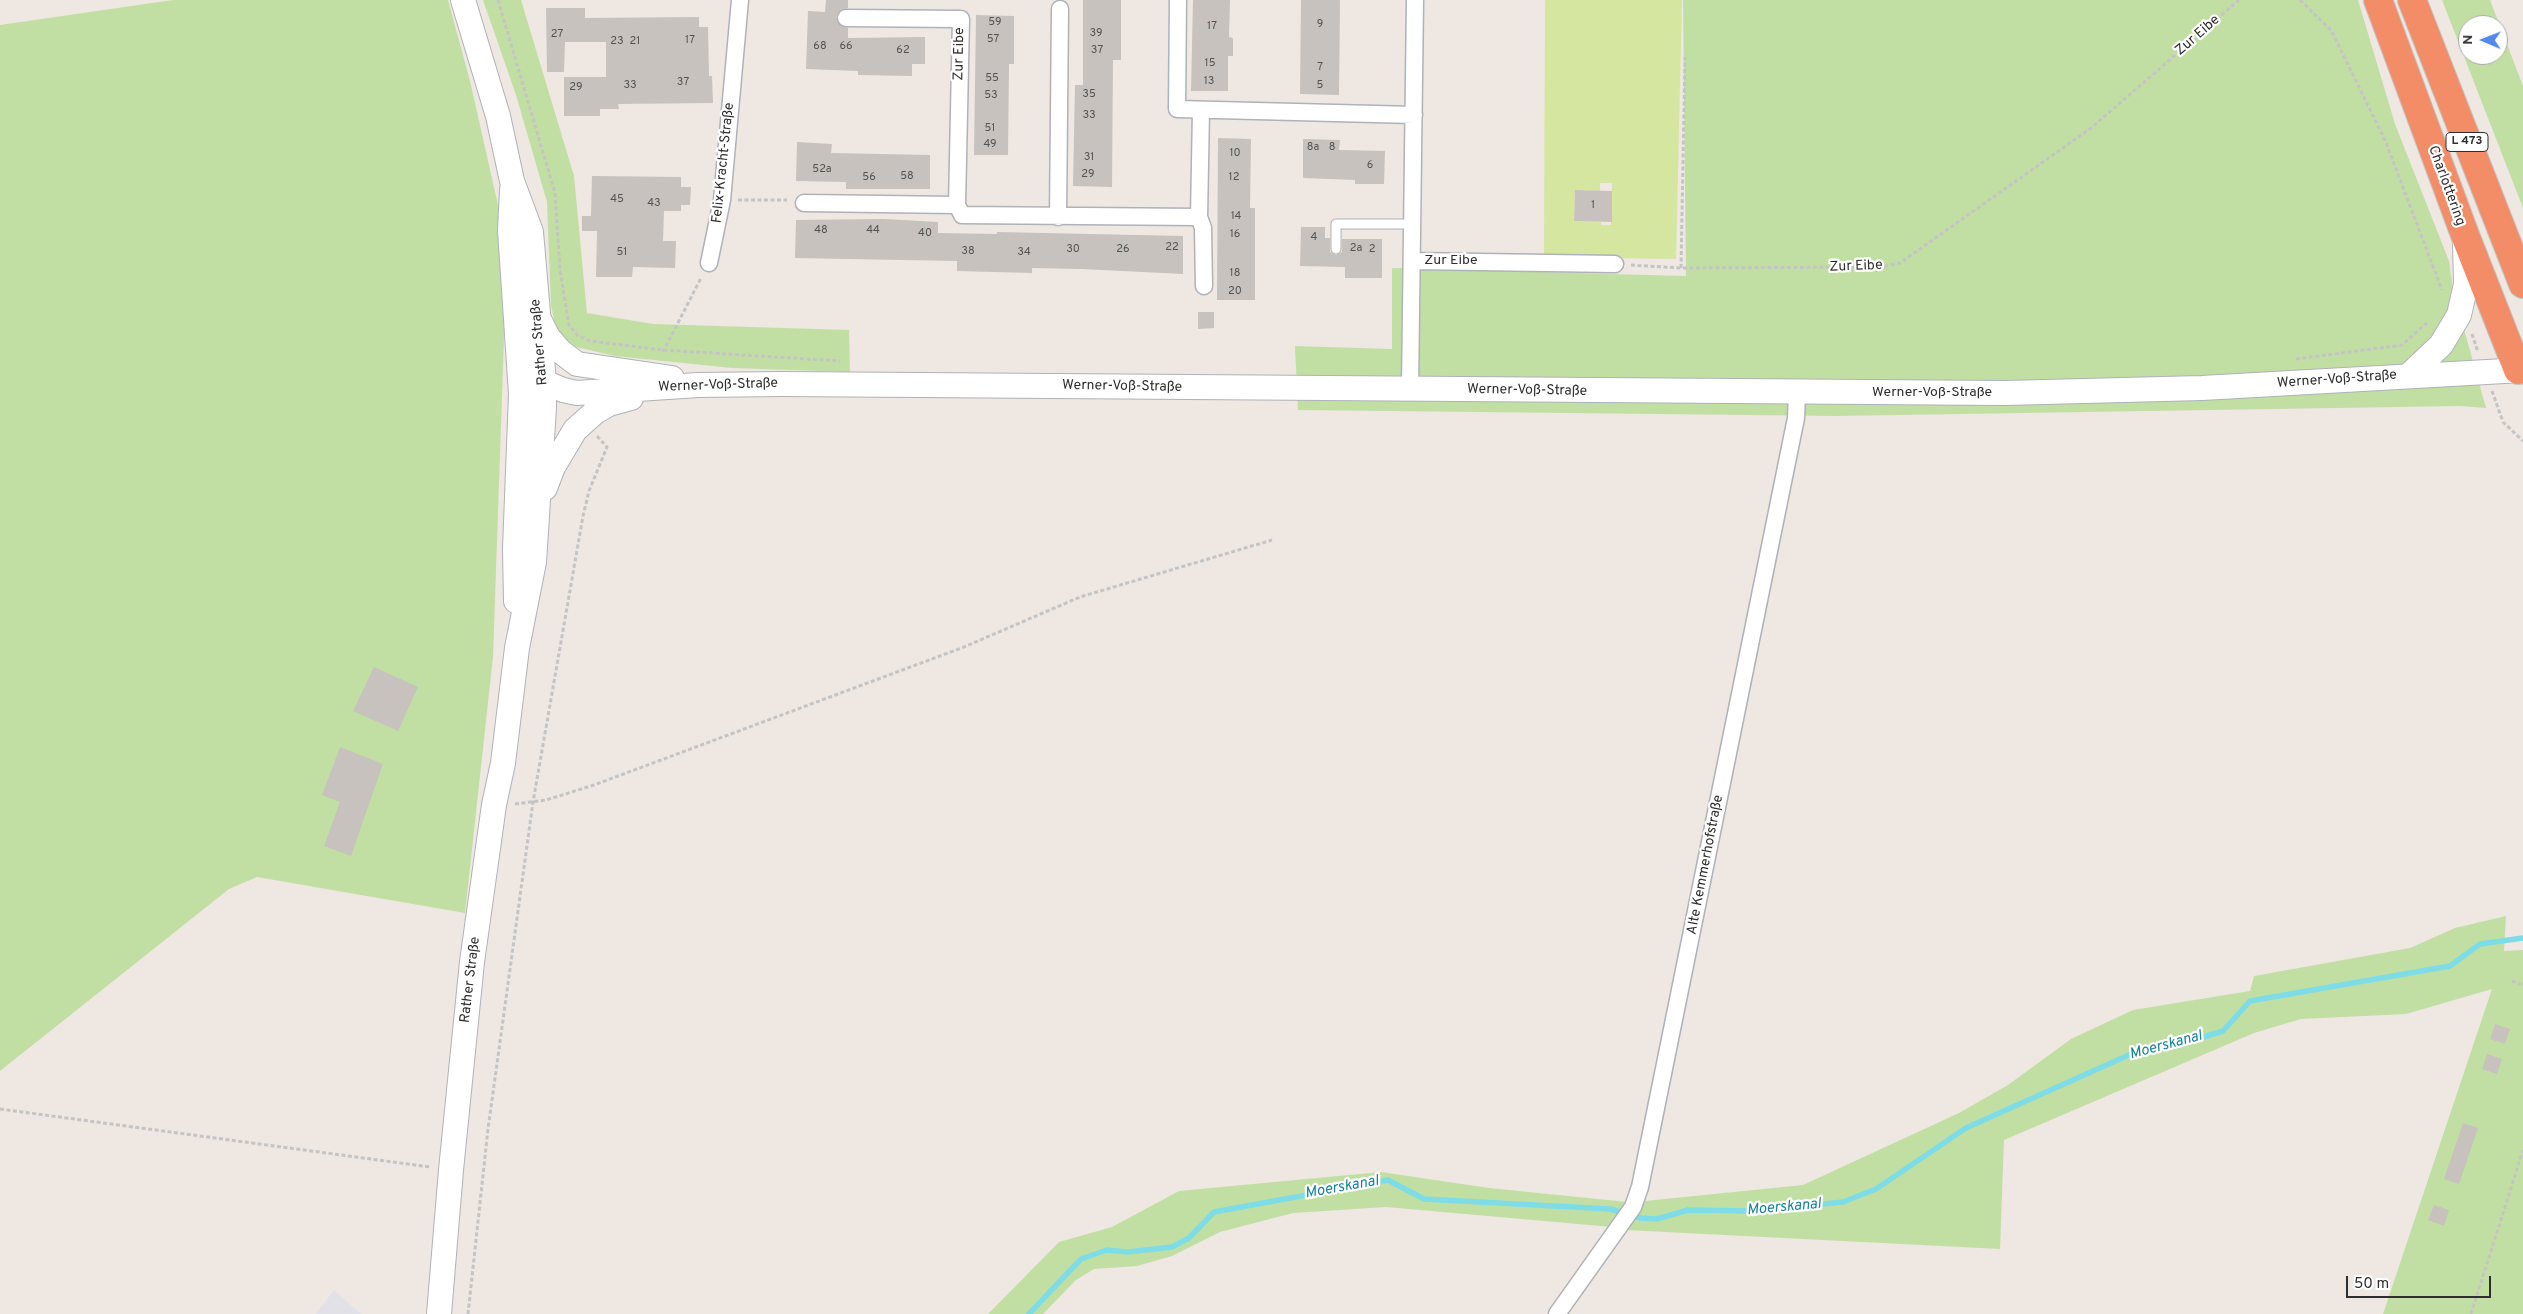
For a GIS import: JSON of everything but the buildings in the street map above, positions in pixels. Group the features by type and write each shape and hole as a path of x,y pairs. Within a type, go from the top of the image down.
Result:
{"highway":[{"name":"Charlottering","path":"2378,0 2465,235 2520,370"},
{"name":"L 473","path":"2412,0 2523,284"}],"main road":[{"name":"Rather Straße","path":"463,0 498,116 512,181 510,230 527,321 521,394 515,549 517,648"},
{"name":"L 473","path":"2408,376 2441,345 2460,315 2466,284 2465,235"},
{"path":"527,321 548,337 560,351 578,364"},
{"path":"527,321 525,350 541,375 557,362 659,375 698,384"},
{"name":"Werner-Voß-Straße","path":"541,375 563,390 577,393 698,384 2005,393 2155,390 2520,370"},
{"name":"Rather Straße","path":"439,1314 472,962 494,805 503,763 517,648 534,562 539,506 541,375 530,380 521,394"},
{"name":"Rather Straße","path":"539,506 553,466 575,430 595,412 622,400 698,384"}],"street":[{"name":"Felix-Kracht-Straße","path":"709,264 722,200 740,0"},
{"path":"1178,0 1178,109 1414,115"},
{"name":"Zur Eibe","path":"1410,390 1415,0"},
{"path":"1058,217 1060,9"},
{"name":"Zur Eibe","path":"846,18 961,19 957,205"},
{"path":"1201,110 1199,218 1203,228 1204,286"},
{"path":"804,203 957,205 962,215 1199,218"},
{"name":"Zur Eibe","path":"1412,261 1615,264"},
{"name":"Alte Kemmerhofstraße","path":"1557,1314 1633,1207 1646,1165 1796,418 1797,393"}],"lane":[{"path":"1336,249 1336,224 1412,224"}],"path":[{"path":"498,0 555,193 560,270 569,325 577,335 590,341 663,350 845,361"},
{"name":"Zur Eibe","path":"1615,264 1681,268 1882,267 1900,263 2092,128 2239,0"},
{"path":"2300,0 2331,30 2385,140 2435,267 2442,298"},
{"path":"1681,268 1685,57"},
{"path":"722,200 790,200 804,203"},
{"path":"659,375 663,350 709,264"},
{"path":"2460,315 2468,320 2503,422 2523,441"},
{"path":"2294,360 2402,345 2431,320"},
{"path":"578,364 590,341"},
{"path":"468,1314 488,1129 533,802 583,516 589,490 607,447 585,420"},
{"path":"494,805 533,802 594,785 964,647 1080,597 1272,540"},
{"path":"2512,981 2523,985"},
{"path":"0,1109 451,1170"},
{"path":"2471,1314 2523,1150"}],"shaded area":[{"path":"334,1290 361,1314 316,1314"}],"green space":[{"path":"173,0 448,0 470,81 500,214 505,309 493,657 465,913 257,877 229,889 0,1071 0,25"},
{"path":"483,0 521,0 574,176 587,313 653,324 849,330 850,372 732,368 615,356 576,347 557,333 551,305 547,202 516,95"},
{"path":"1545,0 1682,0 1676,259 1544,257","holes":["1600,183 1612,183 1611,225 1601,225 1601,222 1574,221 1575,190 1600,191"]},
{"path":"1683,0 2358,0 2395,124 2449,261 2453,290 2486,408 2460,406 1836,416 1298,410 1295,346 1392,349 1392,268 1686,276"},
{"path":"2442,0 2490,0 2496,15 2458,15 2458,41"},
{"path":"2508,47 2523,86 2523,208 2467,65 2508,65"},
{"path":"2506,916 2504,951 2523,950 2523,1314 2383,1314 2492,989 2406,1014 2301,1019 2254,1033 2004,1140 2000,1249 1626,1230 1645,1201 1803,1185 1959,1113 2008,1085 2071,1039 2133,1010 2250,991 2254,976 2410,948 2455,928"},
{"path":"1381,1172 1489,1188 1627,1202 1612,1227 1386,1207 1293,1213 1220,1232 1172,1256 1137,1266 1094,1269 1076,1280 1043,1314 988,1314 1059,1242 1112,1227 1179,1191"}],"waterway":[{"name":"Moerskanal","path":"1029,1314 1081,1259 1107,1250 1128,1252 1172,1247 1189,1238 1214,1212 1388,1180 1424,1199 1610,1209 1641,1218 1657,1219 1688,1210 1752,1211 1843,1202 1876,1189 1966,1128 2131,1054 2177,1045 2223,1031 2250,1001 2450,966 2480,944 2523,938"}]}
